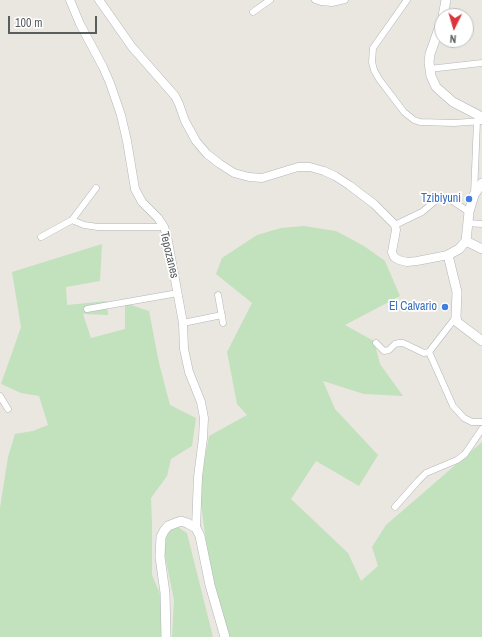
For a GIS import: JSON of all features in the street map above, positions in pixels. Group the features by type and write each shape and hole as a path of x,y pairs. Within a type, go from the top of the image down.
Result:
{"main road":[{"path":"434,43 430,54 429,69 436,87 453,102 480,120"},
{"path":"482,183 474,194 469,212 466,241 459,249 448,255 457,292 457,322 482,341"},
{"path":"466,241 482,249"},
{"path":"166,637 165,593 160,557 161,537 168,526 181,521 187,522 196,528 202,545 210,585 225,637"}],"street":[{"name":"Tepozanes","path":"70,0 80,24 110,83 121,115 135,189 142,202 158,218 164,227 167,236 183,323 184,349 189,372 201,402 204,418 198,477 196,528"},
{"path":"99,0 132,47 175,96 185,122 196,141 207,154 220,164 234,173 250,178 262,178 298,167 310,167 324,171 349,185 374,204 395,225 392,252 394,257 407,262 448,255"},
{"path":"253,12 270,0"},
{"path":"318,1 332,3 345,0"},
{"path":"407,0 373,48 371,58 374,70 404,112 414,120 420,122 454,123 480,120 474,194"},
{"path":"429,69 482,63"},
{"path":"40,237 72,220 96,188"},
{"path":"395,225 422,212 440,197 448,198 469,212"},
{"path":"72,220 84,225 98,227 164,227"},
{"path":"468,223 482,224"},
{"path":"87,309 178,293"},
{"path":"218,295 223,323"},
{"path":"183,323 222,315"},
{"path":"376,343 384,351 389,350 395,344 403,343 424,353 429,352 456,317"},
{"path":"429,352 453,406 464,418 472,422 482,422"},
{"path":"0,396 8,409"},
{"path":"395,507 426,473 462,457 468,451 482,429"}],"green space":[{"path":"304,226 336,231 364,246 385,261 400,296 345,325 374,341 380,364 403,396 364,394 323,381 335,409 378,455 359,486 316,461 291,499 348,553 361,581 378,566 372,547 386,525 482,442 482,637 228,637 212,587 199,489 209,436 247,415 237,404 227,352 252,303 216,274 222,258 257,235 281,228"},
{"path":"102,244 100,281 66,287 67,305 107,301 108,315 83,314 91,338 125,329 125,303 149,311 159,363 170,405 196,418 192,446 171,459 167,476 151,498 152,575 170,618 169,637 0,637 0,508 8,457 15,434 33,431 48,425 39,396 21,393 1,384 21,327 12,272"},
{"path":"169,521 187,533 213,637 172,637 174,600 164,551"}],"place":[{"name":"Tzibiyuni","path":"469,199"},
{"name":"El Calvario","path":"445,307"}]}
